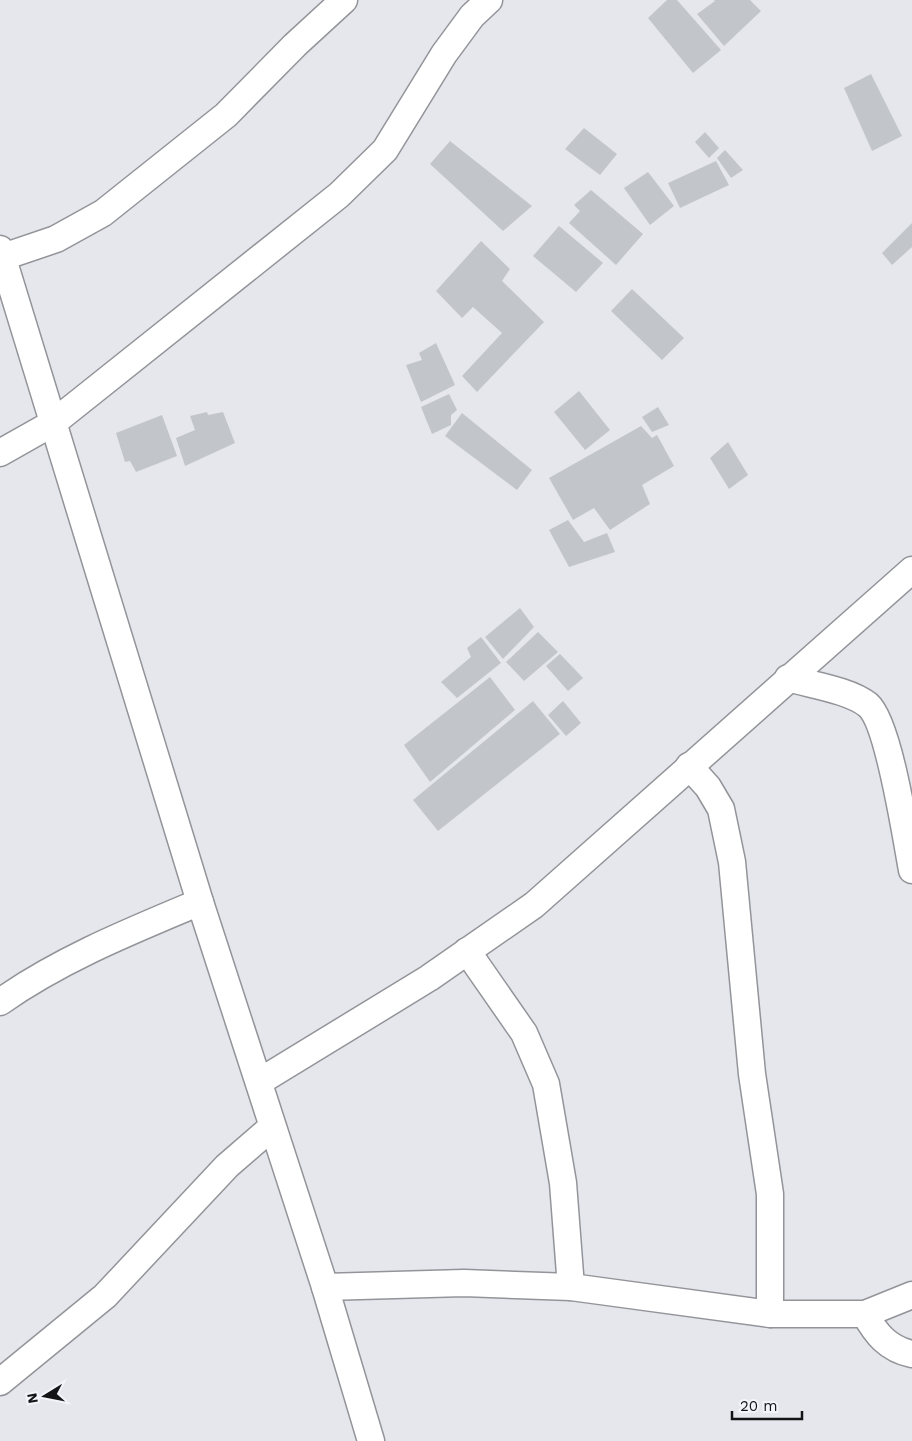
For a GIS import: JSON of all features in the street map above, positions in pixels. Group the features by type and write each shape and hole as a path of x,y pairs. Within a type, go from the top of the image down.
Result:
{"street":[{"path":"344,0 295,45 226,115 104,213 56,239 1,253 200,902 325,1287 371,1441"},
{"path":"0,453 53,423 339,195 378,156 395,135 444,54 472,16 489,0"},
{"path":"259,1082 429,978 534,905 912,570"},
{"path":"788,678 851,696 869,705 880,724 888,752 912,870"},
{"path":"689,766 708,788 721,809 732,862 752,1074 770,1194 770,1314"},
{"path":"0,1002 21,987 96,946 200,902"},
{"path":"467,951 524,1033 546,1084 563,1183 571,1287"},
{"path":"0,1382 105,1296 226,1166 272,1126"},
{"path":"325,1287 464,1283 571,1287 770,1314 865,1314 912,1295"},
{"path":"865,1314 877,1335 892,1346 912,1354"}],"building":[{"path":"667,0 677,0 721,50 693,73 648,18"},
{"path":"714,0 750,0 761,11 724,46 697,14"},
{"path":"871,74 902,136 872,151 844,88"},
{"path":"584,128 617,154 600,175 565,149"},
{"path":"705,132 719,148 709,158 695,142"},
{"path":"450,141 532,206 503,231 430,164"},
{"path":"725,150 743,170 731,178 717,158"},
{"path":"716,161 729,185 680,208 668,183"},
{"path":"648,172 674,206 650,225 624,188"},
{"path":"591,190 643,234 616,265 569,223 580,211 574,205"},
{"path":"912,223 912,247 892,265 882,253"},
{"path":"559,226 603,263 576,292 533,256"},
{"path":"481,241 510,269 502,281 544,322 477,392 462,376 502,333 473,307 462,318 436,291"},
{"path":"632,289 684,338 662,360 611,311"},
{"path":"436,343 455,385 421,402 406,365 422,360 419,353"},
{"path":"579,391 610,430 585,450 554,412"},
{"path":"449,394 457,410 451,415 451,425 432,434 421,407"},
{"path":"658,407 669,425 652,432 642,417"},
{"path":"207,412 208,415 223,412 235,443 185,466 176,438 195,430 190,416"},
{"path":"462,413 532,470 517,490 445,436"},
{"path":"162,415 177,456 136,472 130,461 125,462 116,433"},
{"path":"641,426 652,438 657,435 674,466 642,485 650,504 610,530 594,508 573,520 549,478"},
{"path":"728,442 748,475 729,489 710,458"},
{"path":"568,520 584,542 607,533 615,552 569,567 549,530"},
{"path":"520,608 534,627 503,659 485,637"},
{"path":"538,632 558,652 524,681 506,662"},
{"path":"481,637 501,663 457,698 441,682 471,657 467,648"},
{"path":"560,654 583,678 568,691 546,666"},
{"path":"490,677 515,710 430,782 404,745"},
{"path":"533,701 560,734 438,831 413,800"},
{"path":"563,701 581,723 566,736 548,715"}]}
